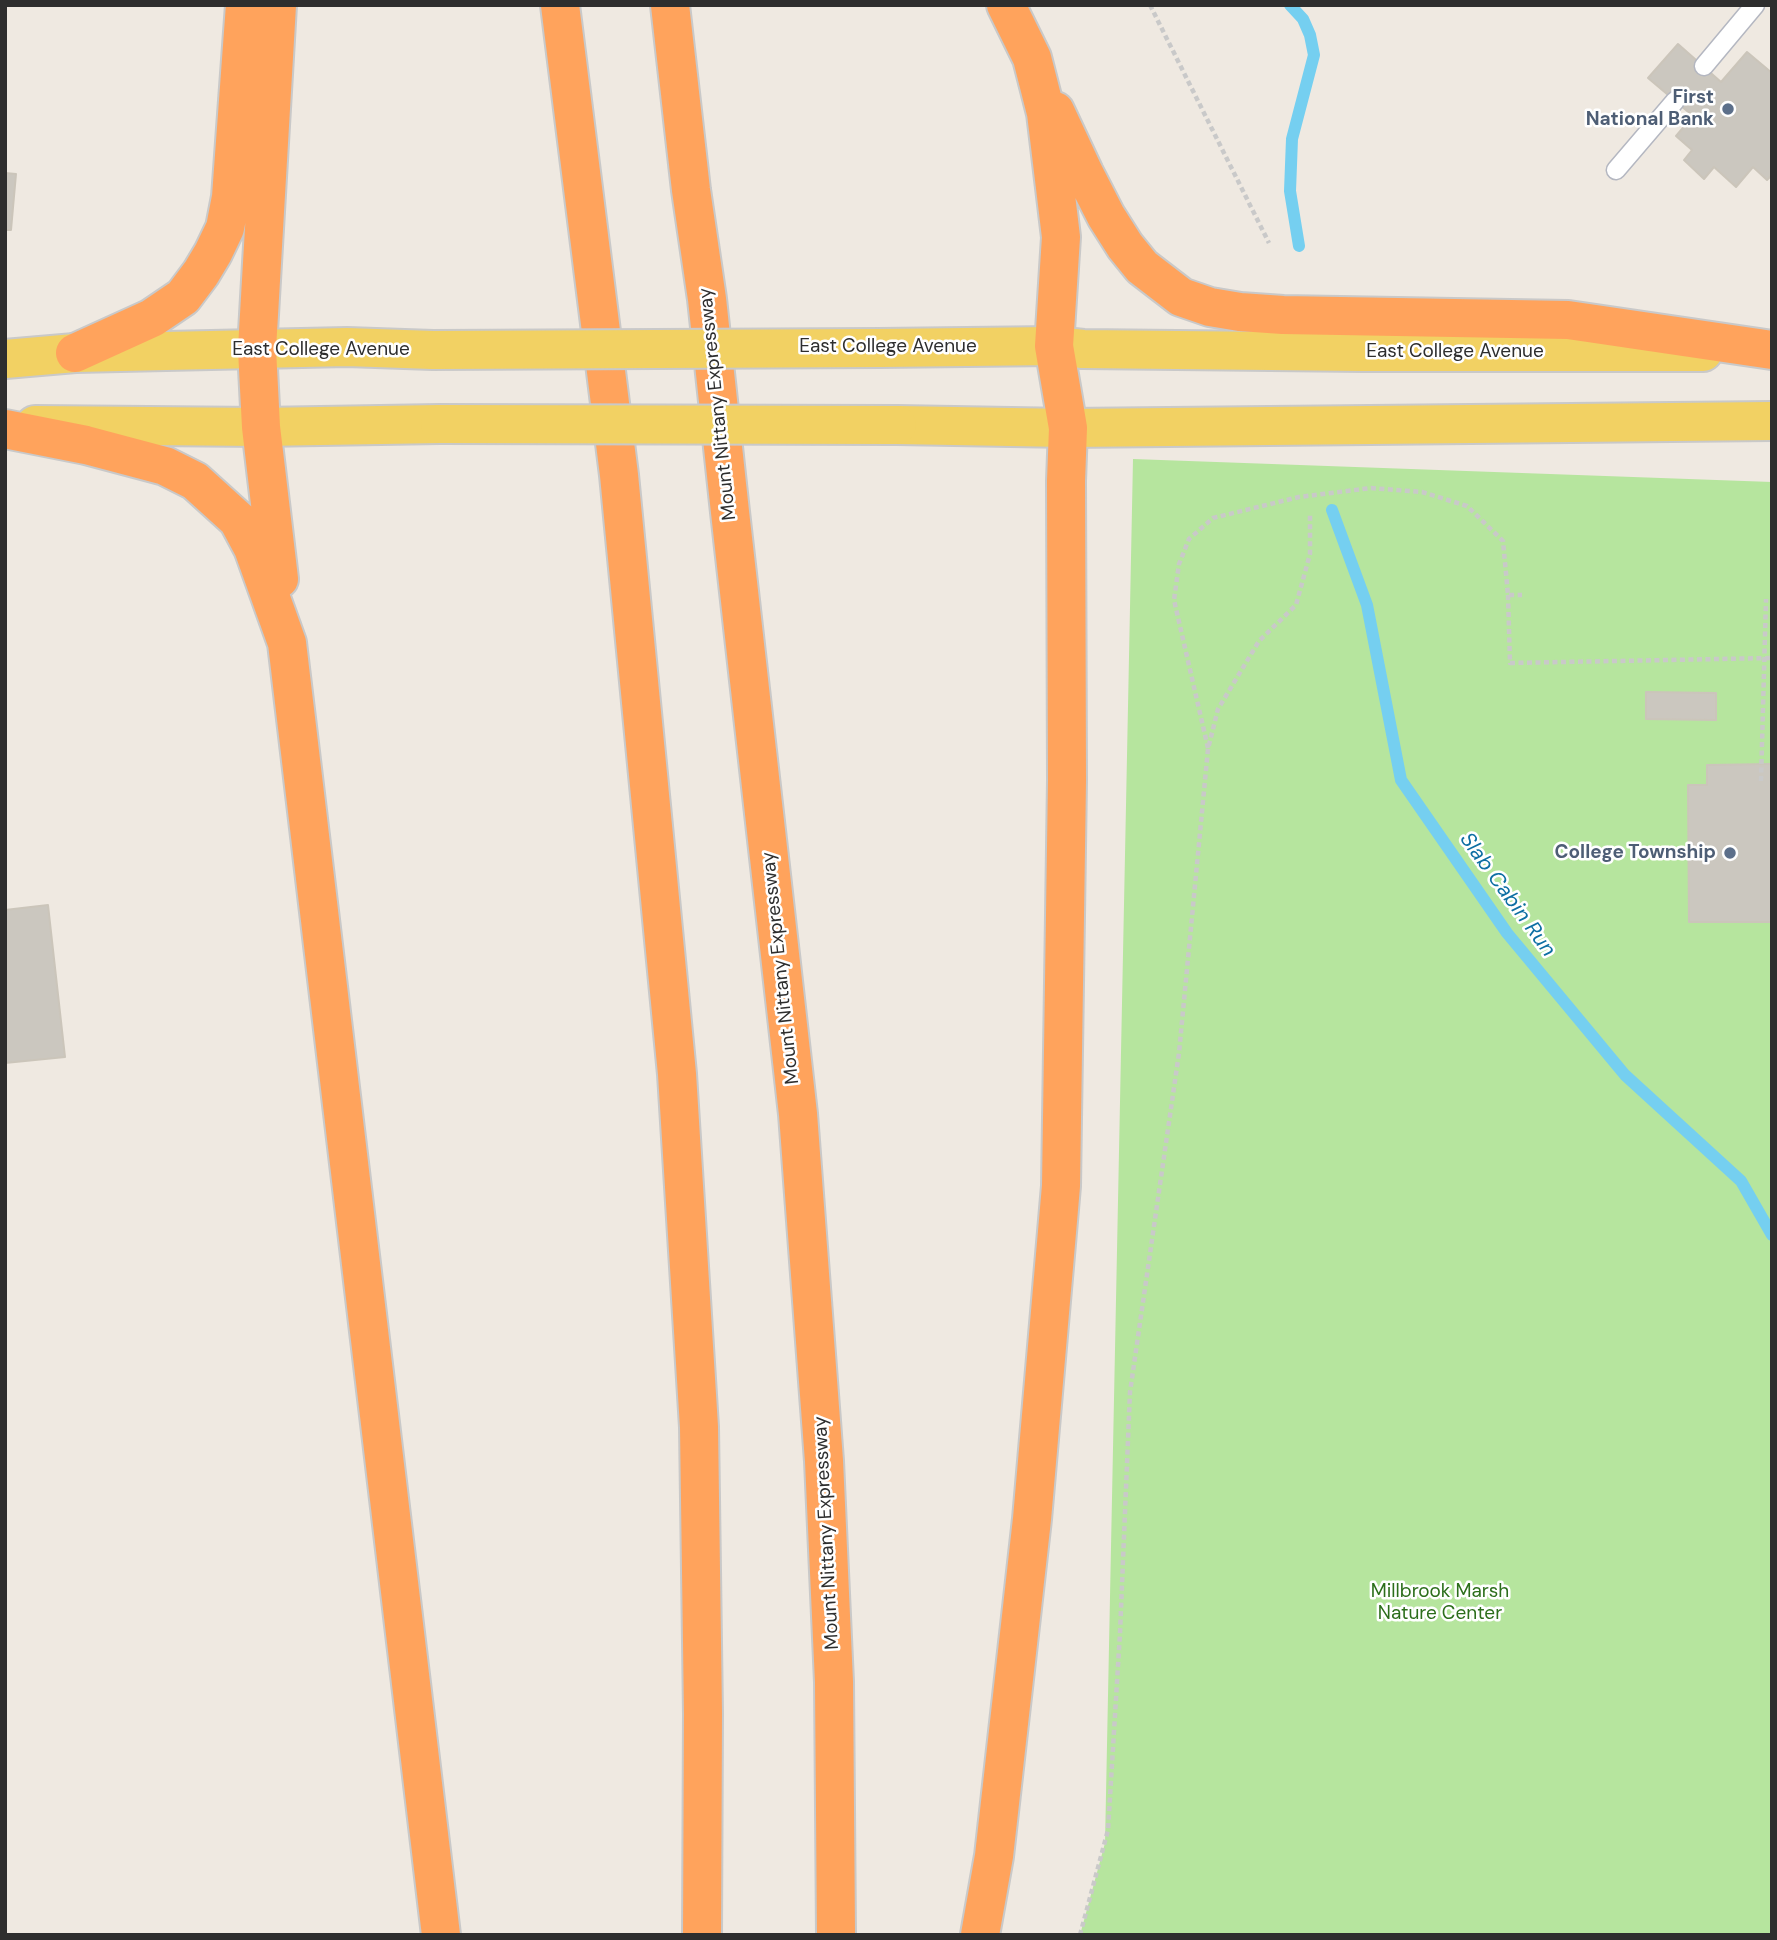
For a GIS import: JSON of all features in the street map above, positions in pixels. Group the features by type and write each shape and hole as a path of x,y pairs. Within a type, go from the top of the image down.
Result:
{"highway":[{"path":"75,353 152,318 183,297 214,253 225,228 231,197 245,5"},
{"path":"277,5 257,349 261,427 441,1935"},
{"path":"560,5 619,475 677,1074 699,1427 703,1714 702,1935"},
{"name":"Mount Nittany Expressway","path":"670,5 691,190 707,299 798,1114 824,1461 834,1682 836,1935"},
{"path":"1006,5 1106,216 1142,267 1181,297 1210,307 1283,315 1568,320 1772,351"},
{"path":"980,1935 993,1856 1030,1532 1061,1186 1067,780 1068,428 1054,346 1061,237 1046,113 1032,58"},
{"path":"5,427 165,466 195,481 238,520 253,548 287,643"}],"main road":[{"name":"East College Avenue","path":"5,359 75,353 347,347 433,350 1054,346 1083,349 1364,352 1772,351"},
{"path":"5,427 440,424 1068,428 1772,421"}],"lane":[{"path":"1704,66 1755,5"},
{"path":"1616,170 1675,101"}],"path":[{"path":"1150,5 1269,243"},
{"path":"1208,749 1174,600 1179,565 1189,539 1213,518 1299,497 1371,488 1422,492 1467,506 1503,541 1510,663 1772,658"},
{"path":"1080,1935 1108,1829 1120,1633 1130,1392 1179,1053 1208,749 1218,709 1252,652 1259,641 1297,606 1310,554 1310,513"},
{"path":"1508,595 1522,595"},
{"path":"1761,781 1766,599"}],"green space":[{"name":"Millbrook Marsh Nature Center","path":"1133,459 1772,482 1772,1935 1080,1935 1105,1843"}],"building":[{"name":"First National Bank","path":"1678,44 1721,82 1747,52 1772,73 1772,175 1767,180 1753,167 1736,187 1714,167 1704,179 1684,160 1692,150 1676,136 1693,116 1648,78"},
{"path":"5,173 16,174 11,230 5,230"},
{"path":"1646,692 1716,693 1716,720 1646,719"},
{"name":"College Township","path":"1772,764 1772,922 1689,922 1688,785 1707,785 1707,765"},
{"path":"48,905 65,1057 5,1063 5,910"}],"waterway":[{"name":"Slab Cabin Run","path":"1290,5 1303,19 1314,55 1292,139 1290,191 1299,246"},
{"name":"Slab Cabin Run","path":"1332,510 1367,605 1401,780 1507,933 1625,1075 1741,1181 1772,1235"}],"place":[{"name":"First National Bank","path":"1728,109"},
{"name":"College Township","path":"1730,853"}]}
